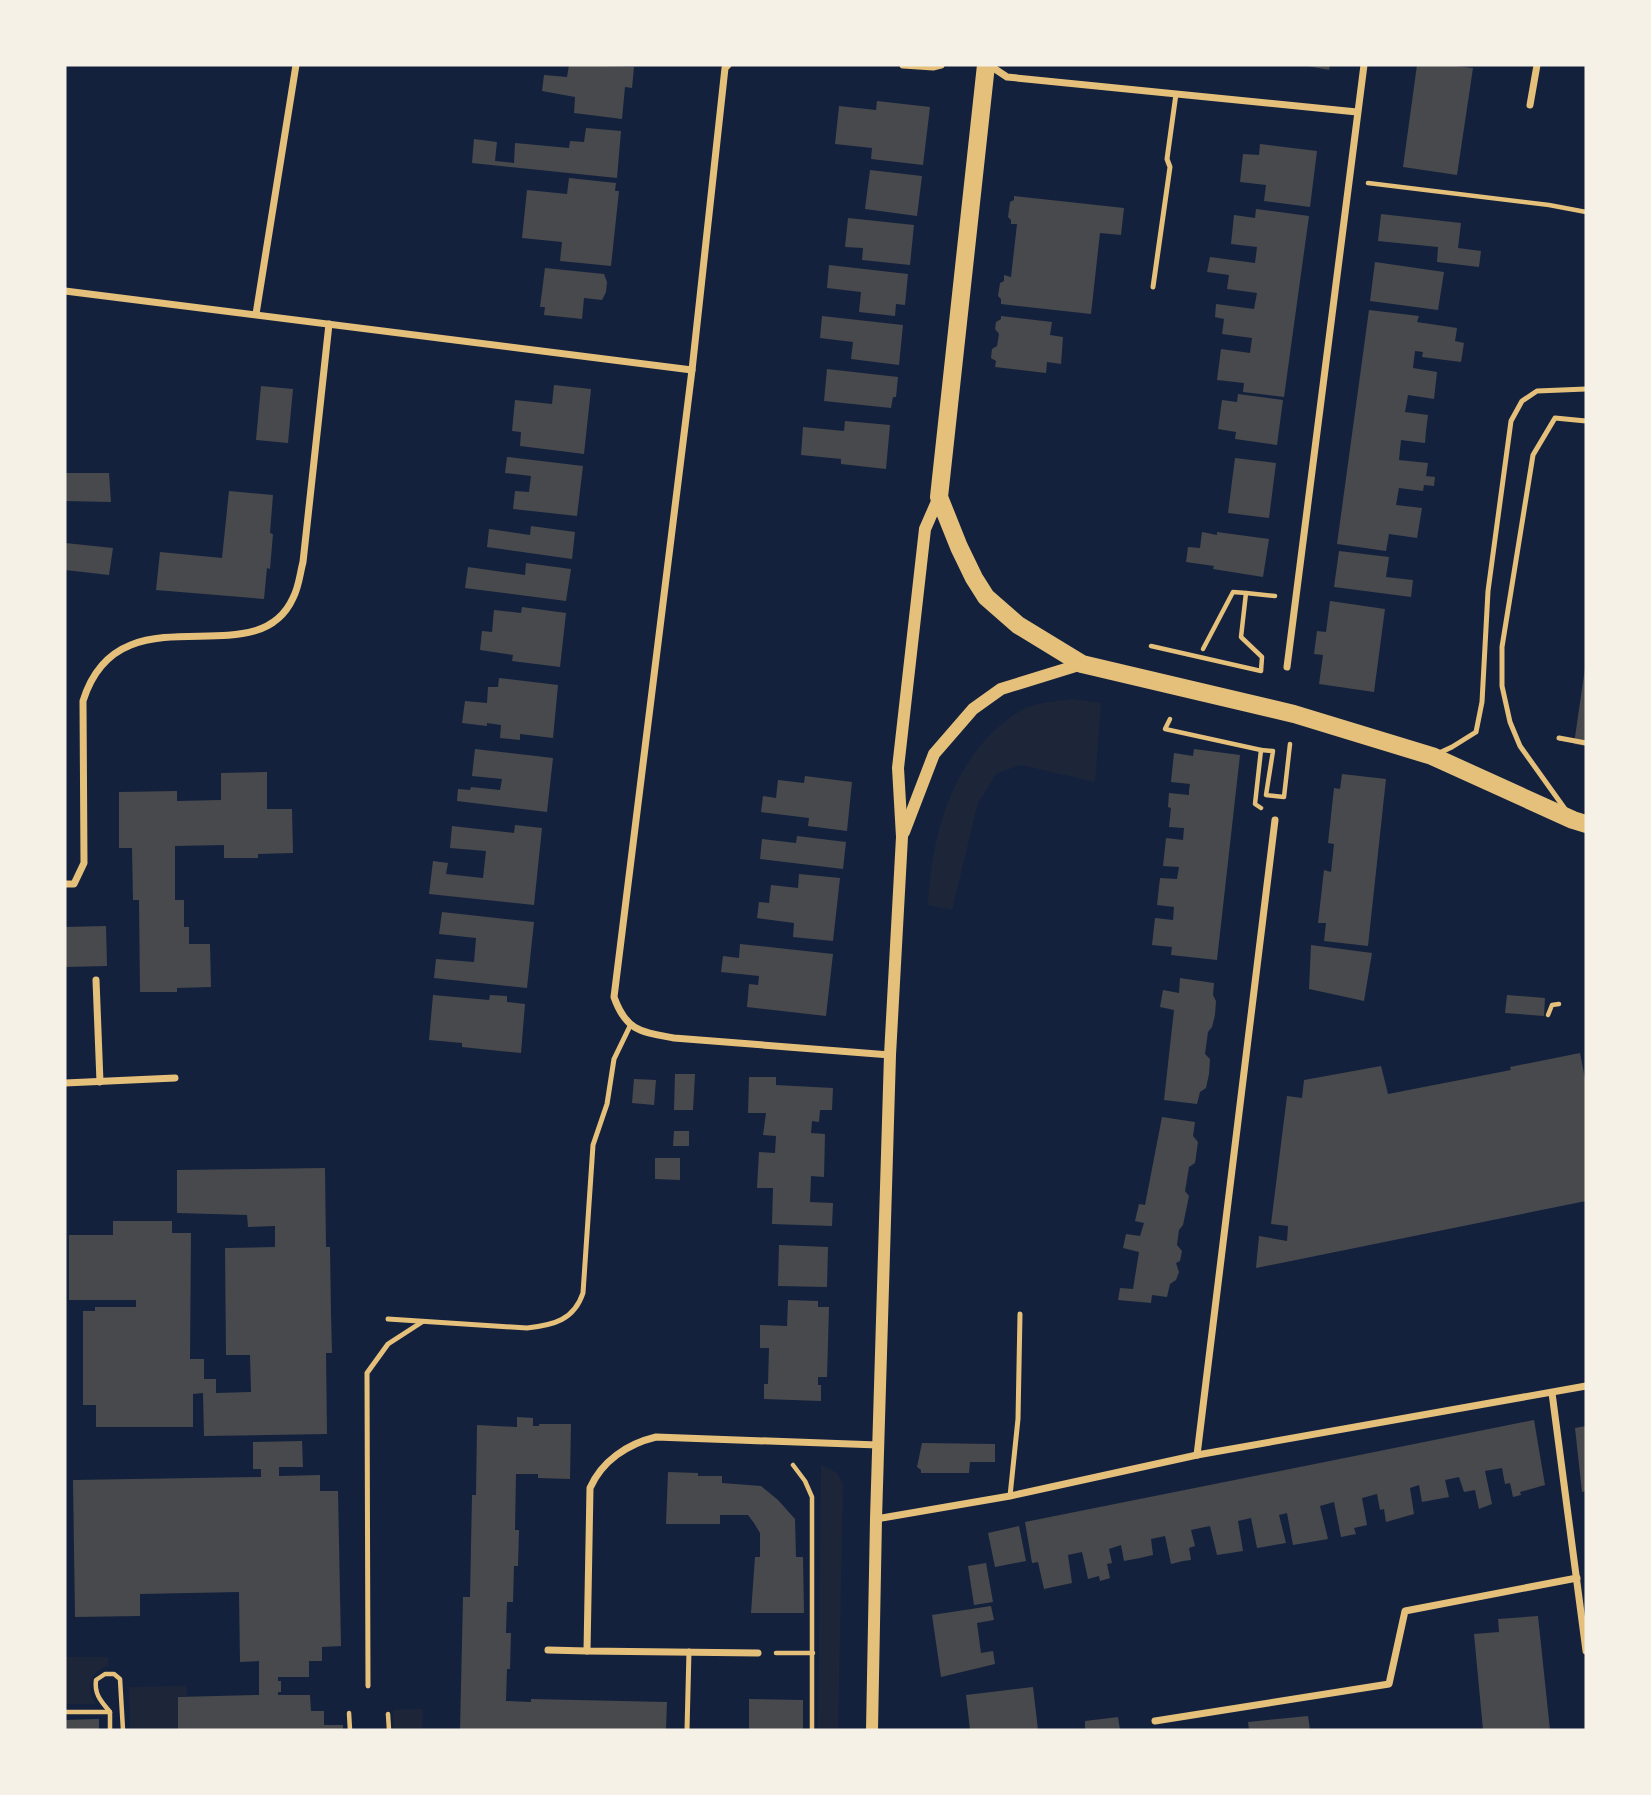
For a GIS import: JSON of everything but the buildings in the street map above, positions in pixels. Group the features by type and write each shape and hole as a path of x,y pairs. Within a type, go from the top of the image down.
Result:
{"main road":[{"path":"987,65 939,497 964,557 986,597 1018,625 1082,663 1294,714 1432,756 1580,822"}],"street":[{"path":"256,314 296,65"},
{"path":"728,65 725,68 692,370 614,997 619,1011 630,1026 645,1033 674,1038 890,1055"},
{"path":"903,65 941,65"},
{"path":"987,65 1007,78 1357,112"},
{"path":"1287,667 1364,65"},
{"path":"1530,105 1537,65"},
{"path":"65,291 692,370"},
{"path":"65,884 74,884 84,863 83,701 89,681 108,659 139,641 167,636 246,635 274,622 293,599 303,562 329,324"},
{"path":"872,1730 890,1055 902,837 898,768 925,528 939,497"},
{"path":"902,837 934,754 973,709 1000,689 1082,663"},
{"path":"1197,1455 1275,820"},
{"path":"96,980 100,1082"},
{"path":"65,1083 175,1078"},
{"path":"876,1520 1010,1496 1197,1455 1586,1386"},
{"path":"1552,1393 1586,1651"},
{"path":"587,1651 590,1488 595,1476 624,1449 639,1441 656,1437 878,1445"},
{"path":"1155,1721 1389,1684 1405,1611 1577,1578"},
{"path":"548,1650 758,1653"}],"lane":[{"path":"1153,287 1170,167 1167,159 1176,94"},
{"path":"1432,756 1476,733 1482,702 1488,591 1511,421 1522,401 1537,391 1586,389"},
{"path":"1580,822 1520,746 1510,722 1502,686 1502,647 1533,455 1555,418 1586,421"},
{"path":"1559,738 1586,743"},
{"path":"388,1318 527,1328 547,1326 566,1317 578,1307 583,1293 593,1145 607,1104 614,1059 630,1026"},
{"path":"1010,1496 1018,1419 1020,1314"},
{"path":"368,1686 367,1373 388,1344 422,1322"},
{"path":"687,1730 689,1651"}],"path":[{"path":"1350,181 1549,205 1586,212"},
{"path":"1203,649 1233,592 1296,598"},
{"path":"1151,646 1261,671 1262,657 1241,637 1246,593"},
{"path":"1170,719 1166,729 1273,751 1266,795 1284,797 1290,744"},
{"path":"1261,750 1255,804 1275,820"},
{"path":"1548,1015 1552,1005 1559,1004"},
{"path":"793,1440 791,1462 805,1481 812,1497 812,1730"},
{"path":"758,1653 814,1653"},
{"path":"110,1730 110,1712 98,1698 95,1689 96,1680 105,1674 114,1674 120,1679 123,1730"},
{"path":"65,1712 110,1712"},
{"path":"349,1713 350,1730"},
{"path":"388,1714 389,1730"}],"shaded area":[{"path":"1073,699 1101,703 1095,782 1021,765 997,773 978,803 952,910 928,905 938,834 945,810 965,767 999,726 1021,710"},
{"path":"821,1465 837,1473 843,1485 838,1730 818,1730"},
{"path":"65,1657 108,1657 108,1666 96,1672 91,1682 91,1693 96,1704 65,1704"},
{"path":"186,1686 187,1696 178,1697 178,1730 130,1730 129,1687"},
{"path":"423,1709 422,1730 394,1730 393,1710"}]}
